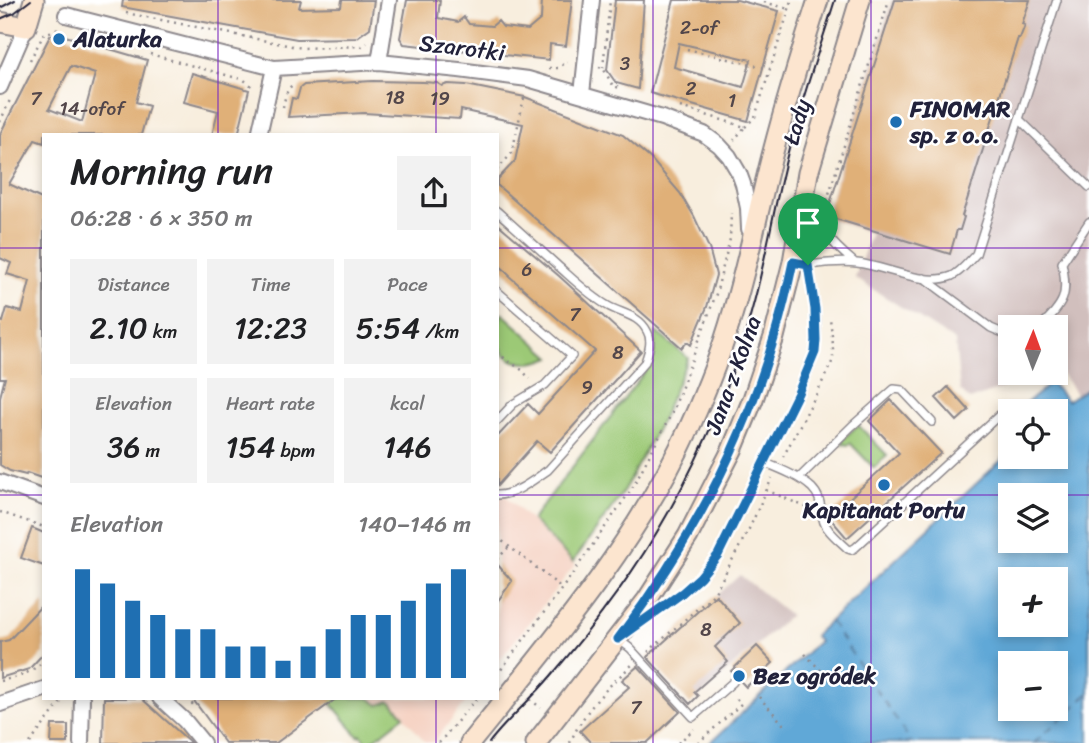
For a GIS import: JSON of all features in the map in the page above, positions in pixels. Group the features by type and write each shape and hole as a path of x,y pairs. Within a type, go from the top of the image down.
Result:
{"street":[{"path":"7,88 34,0"},
{"path":"379,62 389,0"},
{"path":"582,94 592,0"},
{"name":"Łady","path":"760,205 782,116 818,0"},
{"name":"Łady","path":"801,264 805,184 860,0"},
{"name":"Szarotki","path":"66,15 274,68 379,62 528,79 683,125 704,134 725,152 739,173 748,208 746,265"},
{"path":"0,22 26,27"},
{"path":"259,133 274,68"},
{"name":"Jana z Kolna","path":"470,743 602,575 660,486 691,424 734,312 760,205"},
{"name":"Jana z Kolna","path":"546,734 647,600 688,536 732,450 801,264"},
{"path":"0,482 42,497"},
{"path":"0,704 42,689"},
{"path":"81,743 82,700"},
{"path":"162,700 203,743"}],"lane":[{"path":"801,264 855,262 923,278 939,279 955,275 976,254 1057,0"},
{"path":"1019,119 1089,187"},
{"path":"805,184 817,222 835,246 855,262"},
{"path":"499,213 599,301 615,310 630,314 642,324 649,334 650,349 645,362 548,470 531,482 499,495"},
{"path":"1052,315 1066,294 1062,263 1089,222"},
{"name":"Jana z Kolna","path":"618,639 682,593 718,555 798,393 815,352 816,317 801,264"},
{"path":"923,278 998,331"},
{"path":"499,293 572,356 545,384 513,404 499,419"},
{"path":"799,478 852,425 894,389 902,390 932,422"},
{"path":"763,462 799,478 814,489 820,500 822,520 851,550 998,416"},
{"path":"618,639 631,648 693,717 730,685"}],"path":[{"path":"603,68 610,0"},
{"path":"745,127 755,117 792,0"},
{"path":"764,2 789,9"},
{"path":"120,12 302,48 362,46 368,43"},
{"path":"26,68 44,34 58,28"},
{"path":"687,49 770,69"},
{"path":"151,54 244,80 254,88 287,91"},
{"path":"281,113 287,91 291,85 300,81"},
{"path":"0,122 7,88"},
{"path":"499,168 512,153 526,92"},
{"path":"499,673 631,489 673,411 716,294 730,239 732,204"},
{"path":"499,354 522,370 538,389"},
{"path":"766,490 823,513"},
{"path":"0,512 42,526"},
{"path":"499,539 562,588"},
{"path":"499,557 509,547"},
{"path":"805,654 832,682"},
{"path":"0,681 26,675 42,662"},
{"path":"499,675 516,687 546,734"},
{"path":"698,743 741,704 730,685"},
{"path":"760,697 785,726"},
{"path":"30,743 62,700"},
{"path":"439,743 475,700"}],"shaded area":[{"path":"892,0 1089,0 1089,413 1068,383 1068,315 998,315 998,385 1011,385 970,400 960,390 955,341 855,278 871,233 825,217"},
{"path":"499,489 575,565 499,660"},
{"path":"740,575 790,615 698,698 656,650"},
{"path":"372,700 467,700 433,743 426,743 392,702 386,701 379,705"}],"green space":[{"path":"502,313 551,357 537,362 515,361 501,349 499,327"},
{"path":"656,332 688,358 659,425 623,492 573,562 532,520 650,365"},
{"path":"858,425 887,455 874,468 850,443 842,444 843,439"},
{"path":"329,700 372,700 379,705 389,701 404,716 370,743 361,735 358,736"}],"water":[{"path":"1049,385 1053,385 1065,399 1031,399"},
{"path":"1089,387 1089,743 710,743 819,641 814,636 998,463 998,469 1068,469 1068,400"}],"building":[{"path":"123,0 301,0 299,8 341,7 342,0 374,0 370,28 356,38 297,39 122,7"},
{"path":"407,0 440,0 438,18 458,22 464,17 469,24 492,26 498,21 503,27 528,30 541,19 542,0 572,0 566,46 550,44 549,60 404,44 400,38"},
{"path":"615,0 644,0 638,89 616,83 607,70"},
{"path":"674,0 737,0 779,11 748,121 650,93","holes":["679,43 751,60 743,87 674,67"]},
{"path":"895,0 1030,0 1022,24 1025,25 1018,38 962,216 964,217 960,230 957,230 950,254 826,216"},
{"path":"55,33 147,60 136,102 149,106 142,133 42,133 42,142 35,140 9,184 42,199 42,478 10,471 0,465 0,397 5,378 0,378 0,321 3,322 7,308 22,312 30,281 7,274 11,263 0,258 0,134 50,36","holes":["71,66 95,74 82,122 49,109"]},
{"path":"192,73 249,90 238,133 212,133 218,111 184,102"},
{"path":"373,81 466,85 525,97 623,135 651,159 680,193 709,248 716,275 707,307 691,345 687,342 682,348 499,187 499,178 515,161 523,124 461,110 460,119 364,113 288,117 292,98 297,99 300,88 304,85"},
{"path":"499,225 641,351 550,452 537,441 499,484 499,435 528,404 538,414 595,351 499,265"},
{"path":"948,387 969,410 957,421 936,398"},
{"name":"Kapitanat Portu","path":"891,400 941,453 847,538 829,517 899,453 869,421"},
{"path":"32,528 42,532 42,565 21,558"},
{"path":"499,566 512,581 499,599"},
{"path":"716,595 740,623 715,647 728,662 694,692 698,696 690,704 647,657"},
{"path":"42,605 42,655 29,669 0,678 0,642 9,640"},
{"path":"757,646 773,663 746,687 731,671"},
{"path":"638,666 680,712 647,743 591,743 580,731 629,687 622,680"},
{"path":"104,700 143,700 191,743 103,743"},
{"path":"193,700 334,700 276,743 225,743"},
{"path":"52,725 68,725 68,743 51,743"}],"ferry route":[{"path":"830,621 912,743"},
{"path":"1034,743 1089,693"}],"tram line":[{"path":"0,8 15,0"},
{"path":"0,19 14,13 31,0"},
{"path":"489,743 550,677 613,598 668,513 694,463 728,384 746,330 793,133 835,0"}],"place":[{"name":"Alaturka","path":"59,39"},
{"name":"FINOMAR sp. z o.o.","path":"896,122"},
{"name":"Kapitanat Portu","path":"884,485"},
{"name":"Bez ogródek","path":"739,676"}],"route":[{"path":"793,262 808,265 815,309 815,352 798,393 718,555 682,593 618,639 647,600 703,509 753,399 775,337 793,262"}]}
